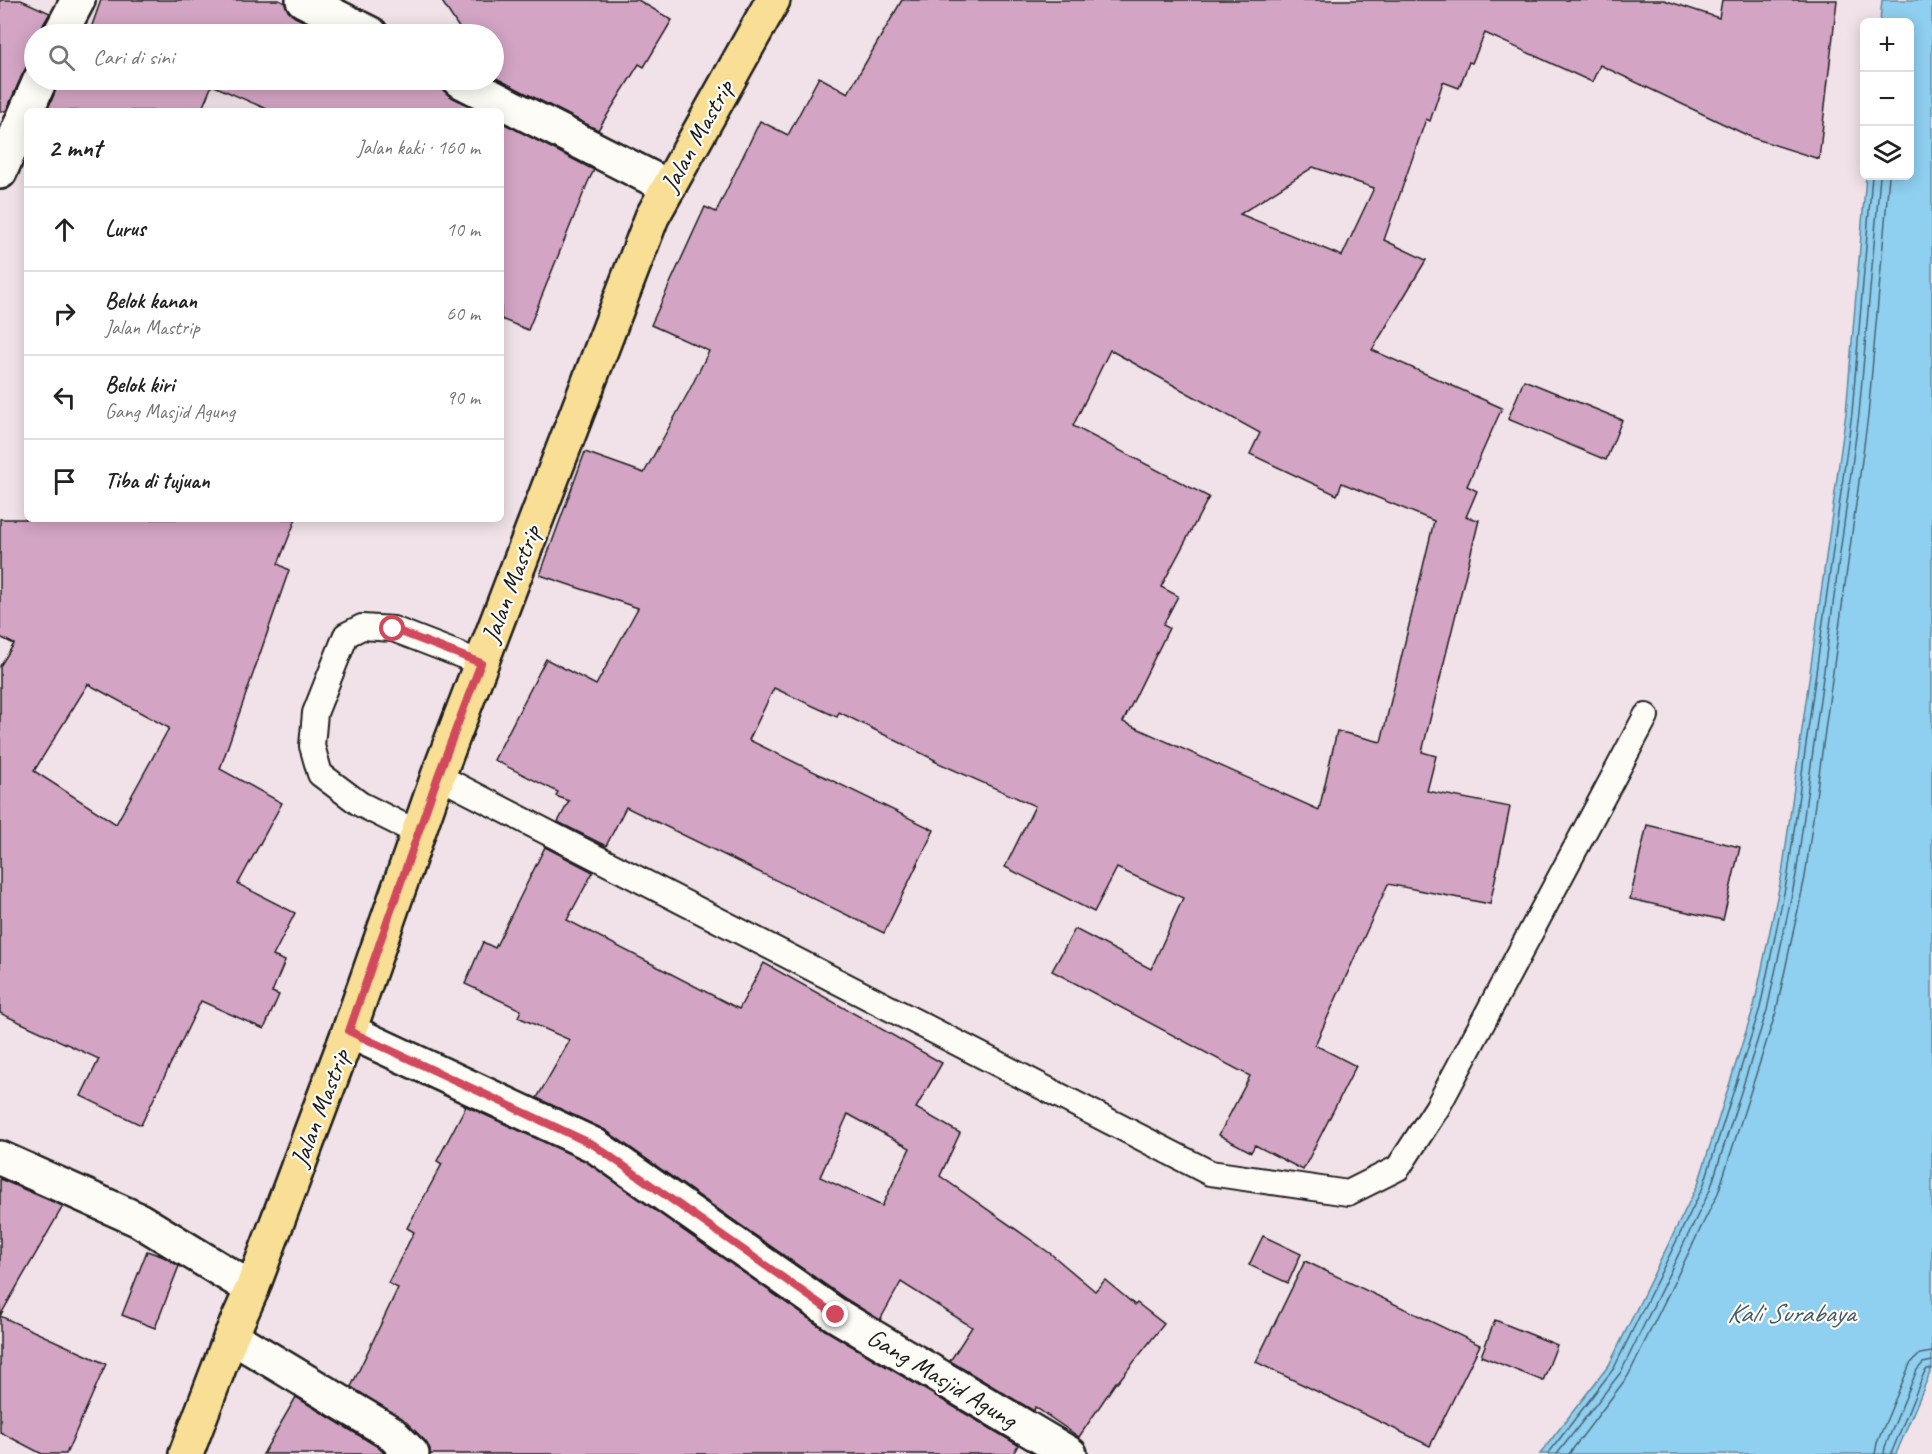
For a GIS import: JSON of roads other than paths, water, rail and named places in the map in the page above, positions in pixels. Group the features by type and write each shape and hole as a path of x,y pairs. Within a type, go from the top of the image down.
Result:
{"main road":[{"name":"Jalan Mastrip","path":"186,1454 231,1336 252,1289 349,1031 438,776 652,217 773,0"}],"street":[{"path":"65,24 78,0"},
{"path":"303,0 351,24"},
{"path":"28,108 36,90"},
{"path":"479,90 669,187"},
{"path":"0,172 24,117"},
{"name":"Gang Masjid Agung","path":"349,1031 594,1145 836,1315 1070,1454"},
{"path":"0,1158 139,1220 252,1289"},
{"path":"231,1336 390,1432 412,1454"}],"lane":[{"path":"418,834 360,804 320,774 312,746 315,713 346,634 362,627 393,629 481,663"},
{"path":"438,776 1210,1173 1348,1193 1398,1168 1437,1108 1646,716"}],"water":[{"name":"Kali Surabaya","path":"1882,0 1932,0 1932,1368 1896,1454 1540,1454 1609,1365 1698,1184 1754,1006 1782,874 1846,413 1866,180 1914,180 1914,18 1880,18"}]}
